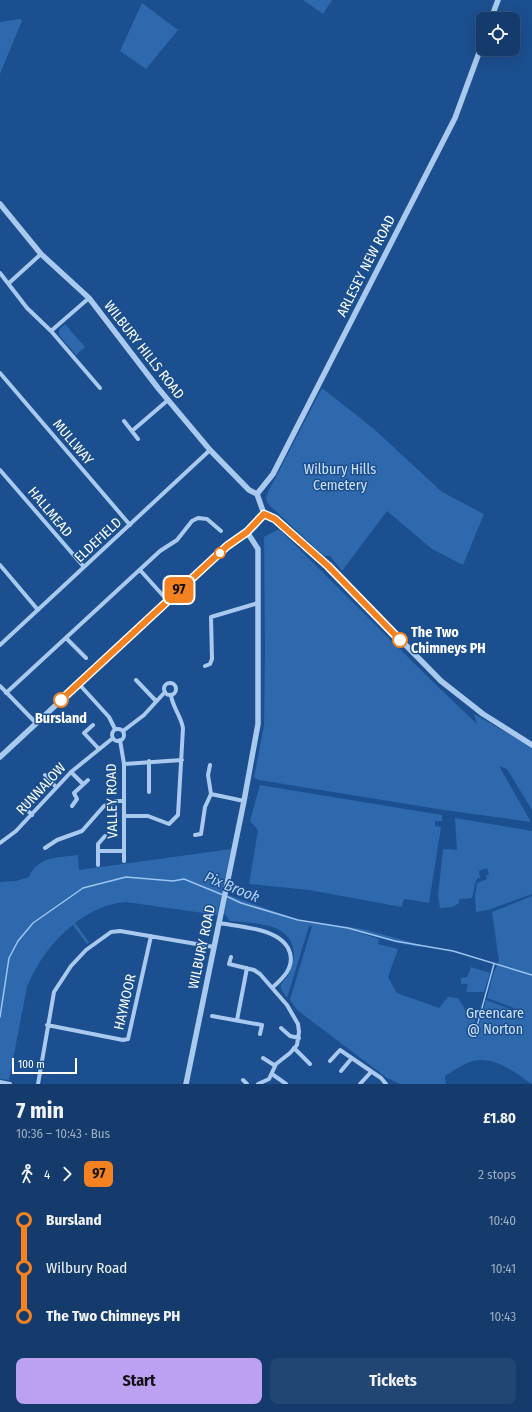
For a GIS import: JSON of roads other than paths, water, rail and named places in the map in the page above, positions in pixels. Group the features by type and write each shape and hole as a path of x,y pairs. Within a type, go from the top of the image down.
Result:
{"street":[{"path":"494,12 498,0"},
{"name":"ARLESEY NEW ROAD","path":"257,494 273,474 455,118 478,56"},
{"name":"WILBURY HILLS ROAD","path":"0,204 41,254 89,298 168,400 210,450 249,490 257,494"},
{"path":"9,283 41,254"},
{"path":"0,273 27,308 51,331 100,388"},
{"path":"51,331 89,298"},
{"name":"MULLWAY","path":"0,373 130,525"},
{"path":"132,431 168,400"},
{"path":"124,422 138,439"},
{"name":"ELDEFIELD","path":"0,645 210,450"},
{"name":"HALLMEAD","path":"0,470 84,567"},
{"path":"257,494 264,514 275,519 328,566 441,681 482,714 532,745"},
{"path":"0,756 167,600 236,538 247,532 264,514"},
{"path":"6,693 160,551 177,540 195,519 207,519 221,531"},
{"name":"WILBURY ROAD","path":"186,1084 244,801 258,724 258,549 247,532"},
{"path":"0,565 38,610"},
{"path":"140,570 167,600"},
{"path":"205,666 210,664 212,659 211,617 258,603"},
{"path":"66,638 86,658"},
{"path":"136,680 156,701"},
{"path":"78,683 109,717 115,729 123,731 144,716 165,692 166,684 173,682 176,685 177,690 171,695"},
{"path":"0,686 36,723"},
{"path":"165,692 171,695"},
{"path":"124,816 148,816 168,824 178,815 182,760 182,723 171,695"},
{"path":"92,725 84,733 99,749"},
{"path":"115,729 112,733 113,738 116,741 120,740 124,736 123,731"},
{"name":"RUNNALOW","path":"0,844 32,815 71,772 113,738"},
{"name":"VALLEY ROAD","path":"120,740 124,764 124,861"},
{"path":"124,764 149,761 182,760"},
{"path":"149,761 149,792"},
{"path":"195,835 201,834 205,807 211,794 208,775 210,765"},
{"path":"71,772 83,784"},
{"path":"44,775 56,787"},
{"path":"72,806 77,799 74,793 88,780"},
{"path":"32,815 23,806 36,794"},
{"path":"211,794 244,801"},
{"path":"45,848 57,840 82,831 104,806 116,801 124,800"},
{"path":"98,865 98,844 105,836"},
{"path":"98,851 124,851"},
{"path":"219,923 269,933 284,942 289,951 290,964 285,975 273,987"},
{"path":"38,1084 47,1025 54,992 71,966 86,950 114,931 214,946"},
{"name":"HAYMOOR","path":"47,1025 123,1040 128,1039 151,936"},
{"path":"231,957 229,964 247,968 260,974 273,987 297,1021 299,1038 294,1048 274,1066 272,1074 267,1080 258,1084"},
{"path":"237,1020 247,968"},
{"path":"212,1016 262,1025 260,1034"},
{"path":"281,1028 290,1036 299,1038"},
{"path":"294,1048 310,1064"},
{"path":"330,1061 340,1050 381,1078 386,1084"},
{"path":"263,1058 274,1066"},
{"path":"341,1071 352,1058"},
{"path":"360,1084 371,1072"},
{"path":"272,1074 286,1084"},
{"path":"243,1080 247,1084"},
{"path":"0,1082 10,1084"}],"waterway":[{"name":"Pix Brook","path":"0,1017 9,958 18,941 33,923 83,888 126,877 173,881 184,879 223,895"},
{"name":"Pix Brook","path":"226,896 241,903 298,920 348,928 395,941 453,951 532,975"},
{"path":"477,1026 494,964"}],"place":[{"name":"The Two Chimneys PH","path":"400,640"},
{"name":"Bursland","path":"61,700"}],"park label":[{"name":"Wilbury Hills Cemetery","path":"340,478"},
{"name":"Greencare @ Norton","path":"495,1022"}]}
